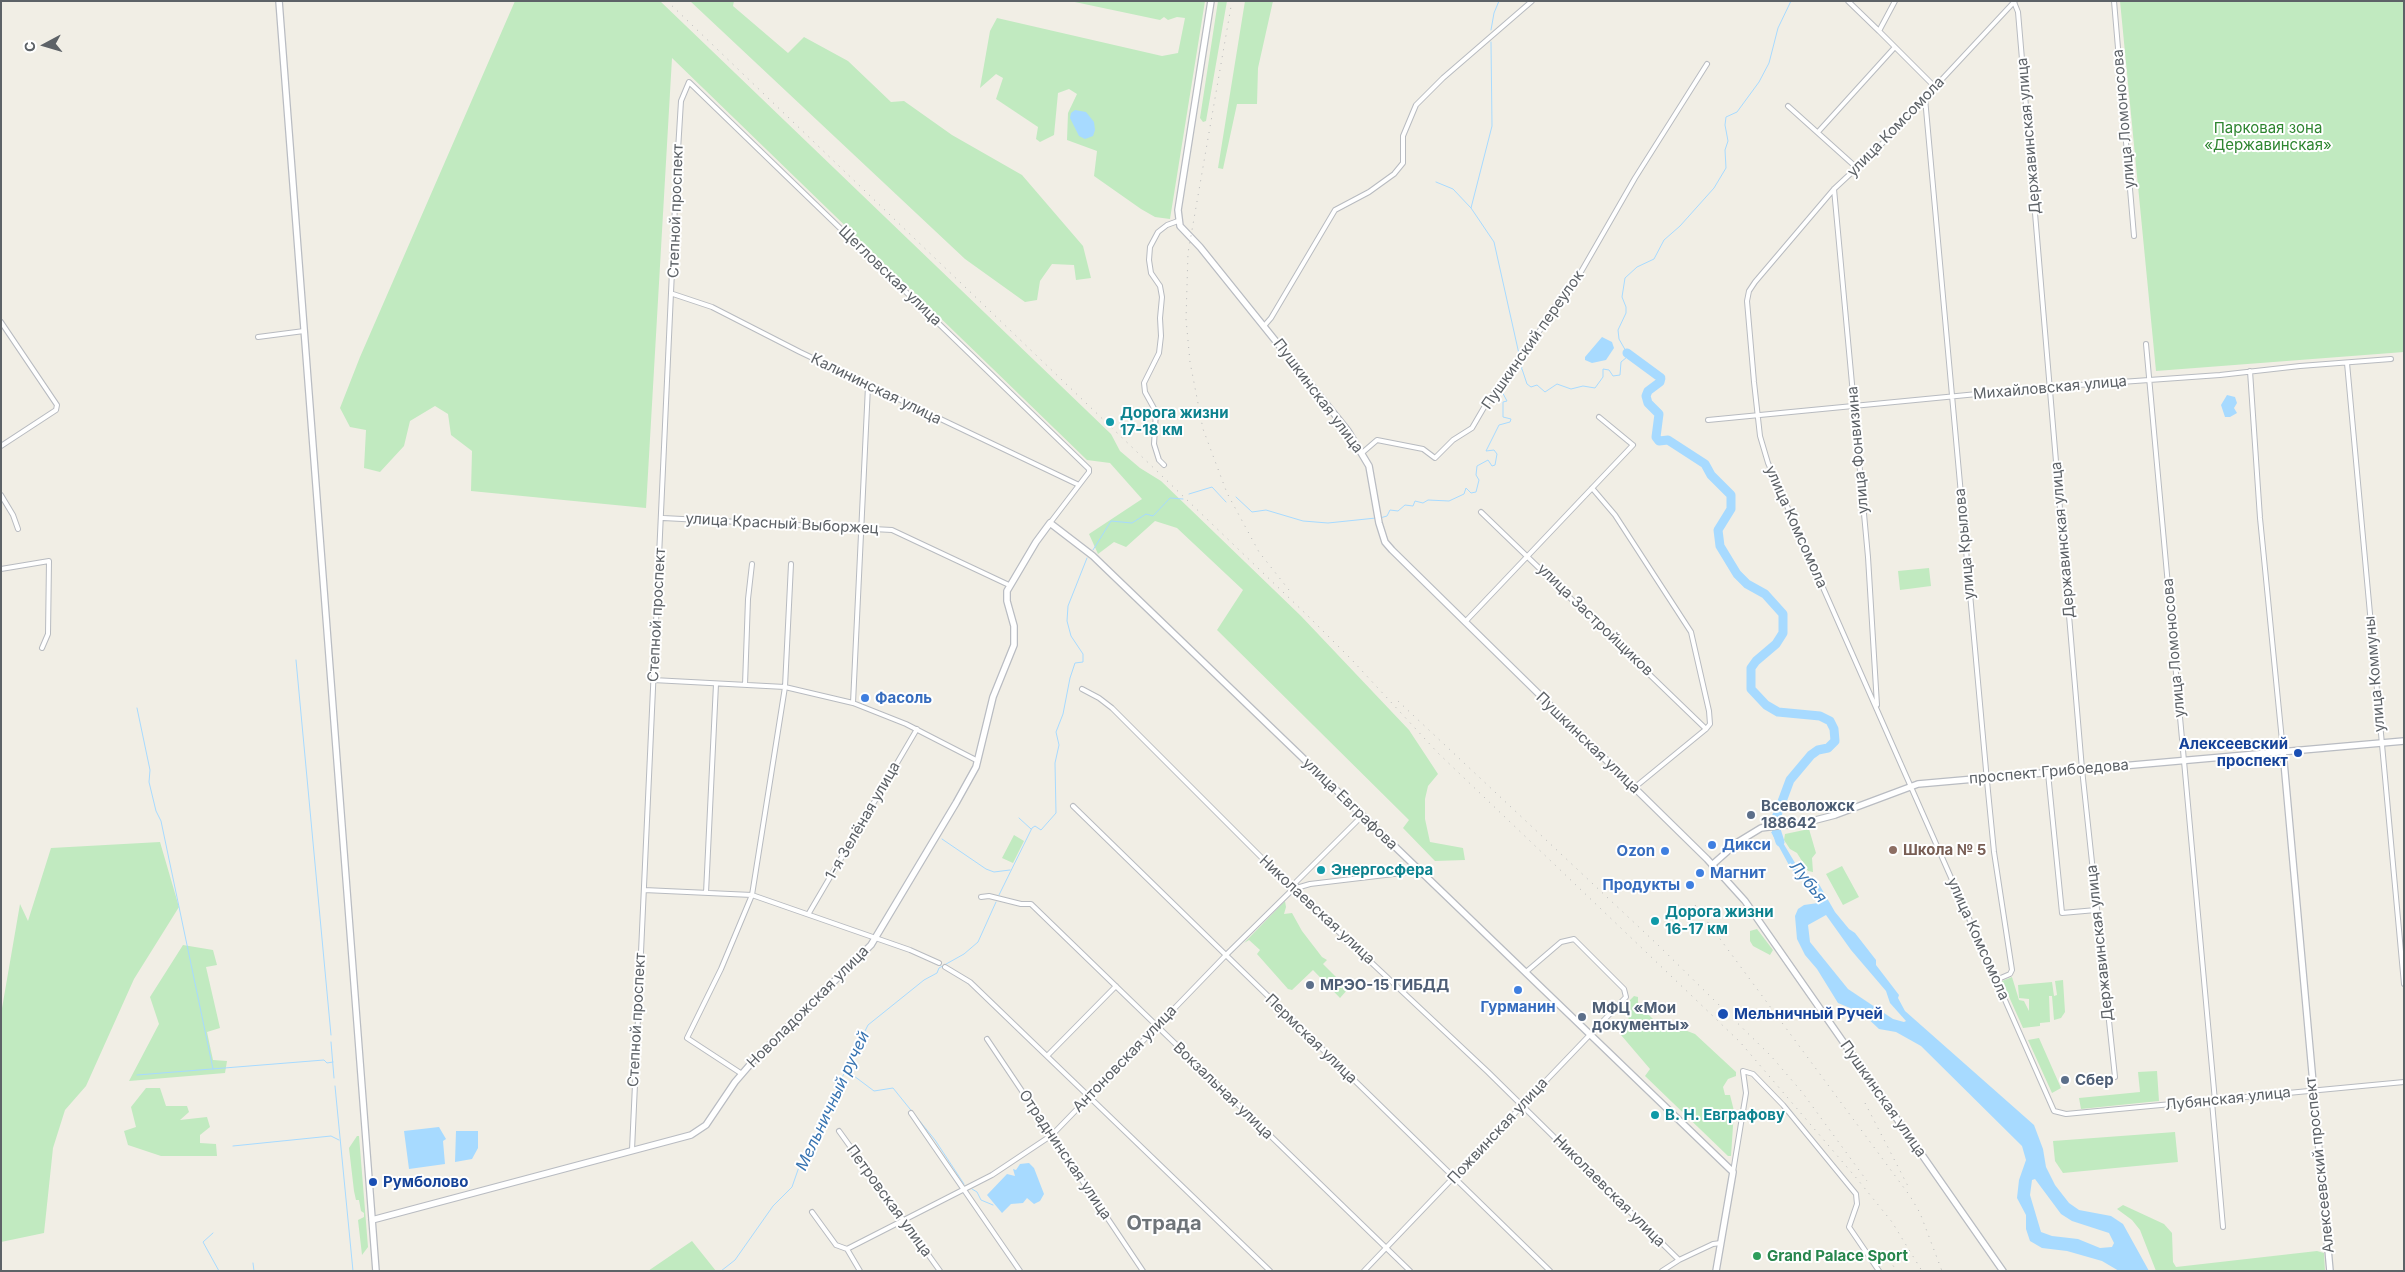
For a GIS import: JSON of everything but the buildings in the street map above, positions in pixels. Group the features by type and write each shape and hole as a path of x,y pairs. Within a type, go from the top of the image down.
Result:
{"street":[{"path":"279,1 376,1271"},
{"path":"1164,465 1159,460 1154,444 1156,412 1146,392 1144,383 1159,352 1161,336 1162,297 1160,286 1151,273 1148,260 1150,248 1158,232 1167,225 1178,221 1178,210 1211,1"},
{"path":"1264,326 1271,318 1335,210 1369,192 1403,163 1403,136 1416,105 1443,78 1532,1"},
{"path":"1848,1 1935,87"},
{"path":"1879,30 1895,1"},
{"name":"улица Ломоносова","path":"2114,1 2134,236"},
{"name":"улица Комсомола","path":"2015,2 1834,190 1755,282 1749,291 1748,301 1760,436 1768,463 2054,1111"},
{"name":"Державинская улица","path":"2015,2 2018,12 2082,769 2115,1077"},
{"path":"1818,132 1895,46"},
{"name":"Пушкинский переулок","path":"1362,452 1378,440 1423,450 1435,458 1453,440 1472,428 1486,404 1537,335 1557,303 1570,292 1635,178 1707,64"},
{"name":"Степной проспект","path":"632,1150 653,680 673,294 680,101 689,82"},
{"name":"Щегловская улица","path":"689,82 1089,470 1079,485"},
{"name":"улица Крылова","path":"1924,98 1986,777 1994,852 2012,970 2010,974 1996,980"},
{"path":"1788,106 1857,168"},
{"name":"улица Фонвизина","path":"1834,190 1868,557 1878,710"},
{"name":"Пушкинская улица","path":"1178,221 1182,229 1200,247 1332,409 1362,452 1373,480 1377,513 1385,542 1464,623 1712,865 1745,901 1776,942 1862,1070 2003,1271"},
{"name":"Калининская улица","path":"673,294 712,307 868,386 1079,485"},
{"path":"1,322 56,400 56,410 1,446"},
{"path":"258,337 304,331"},
{"name":"улица Ломоносова","path":"2146,344 2214,1101 2223,1227"},
{"name":"Михайловская улица","path":"1708,420 2050,387 2220,375 2391,359"},
{"name":"улица Коммуны","path":"2348,363 2404,984"},
{"name":"Алексеевский проспект","path":"2250,371 2260,518 2330,1271"},
{"path":"853,703 868,386"},
{"path":"1464,623 1633,445 1599,417"},
{"path":"1009,585 1050,523 1079,485"},
{"path":"1592,488 1615,515 1690,632 1709,711 1710,724 1706,729 1634,788"},
{"path":"1,495 13,515 18,529"},
{"name":"улица Застройщиков","path":"1481,512 1529,556 1706,729"},
{"name":"улица Красный Выборжец","path":"662,518 860,526 892,530 1009,585"},
{"name":"улица Евграфова","path":"1050,523 1093,556 1733,1172"},
{"path":"1,569 49,561 48,634 42,648"},
{"path":"745,685 748,599 752,564"},
{"path":"742,1074 687,1038 721,969 752,895 785,687 791,564"},
{"name":"Новоладожская улица","path":"372,1220 691,1135 702,1130 742,1074 860,958 876,938 956,803 978,761 993,697 1014,645 1014,626 1007,601 1009,585"},
{"path":"653,680 785,687 853,703 917,729 978,761"},
{"path":"706,893 716,684"},
{"name":"Николаевская улица","path":"1082,689 1112,708 1293,889 1522,1105 1679,1260"},
{"name":"1-я Зелёная улица","path":"809,913 917,729"},
{"name":"проспект Грибоедова","path":"1712,865 1738,842 1757,830 1782,824 1808,822 1835,815 1910,786 1986,777 2404,741"},
{"path":"2048,772 2062,913 2096,910"},
{"name":"Пермская улица","path":"1073,806 1550,1271"},
{"name":"Антоновская улица","path":"846,1249 904,1221 1009,1164 1052,1135 1362,816"},
{"path":"1293,889 1310,884 1420,871"},
{"path":"644,890 752,895 809,913 910,950 939,963"},
{"name":"Вокзальная улица","path":"981,896 989,896 1020,904 1031,904 1410,1271"},
{"name":"Пожвинская улица","path":"1364,1271 1626,997 1624,989 1574,939 1561,942 1526,972"},
{"path":"945,967 966,978 1270,1271"},
{"path":"1047,1056 1116,986"},
{"name":"Отраднинская улица","path":"987,1039 1143,1271"},
{"path":"1716,1271 1746,1094 1744,1070 1753,1074 1783,1104 1856,1194 1857,1204 1849,1227 1879,1271"},
{"name":"Лубянская улица","path":"2054,1111 2066,1114 2404,1082"},
{"path":"912,1113 1020,1271"},
{"name":"Петровская улица","path":"839,1130 940,1271"},
{"path":"812,1212 836,1245 846,1249 860,1271"},
{"path":"1662,1271 1679,1260 1713,1244 1721,1243"}],"green space":[{"path":"515,1 660,1 1111,434 1120,451 1140,468 1161,481 1301,616 1409,730 1438,774 1428,786 1425,799 1425,819 1430,842 1463,848 1465,860 1435,861 1403,828 1409,820 1217,630 1243,590 1177,528 1155,521 1126,547 1114,542 1098,554 1089,534 1142,499 1110,463 1087,460 672,58 646,508 471,491 472,451 451,435 448,414 435,406 410,421 404,446 380,472 364,468 366,430 350,427 340,408 360,357"},
{"path":"690,1 734,1 733,6 788,53 804,37 848,61 891,102 904,101 952,135 1022,175 1083,246 1091,278 1076,280 1074,265 1052,264 1040,281 1037,300 1025,302 965,259"},
{"path":"1070,1 1205,1 1170,219 1155,217 1094,176 1097,151 1067,140 1068,113 1077,94 1069,89 1058,93 1054,135 1040,142 1036,139 1038,127 996,99 1003,78 996,74 980,88 990,31 997,18 1162,56 1178,53 1185,18 1177,17 1168,20 1164,17 1160,20"},
{"path":"1218,1 1227,1 1206,121 1203,122 1200,118"},
{"path":"1245,1 1273,1 1258,68 1257,104 1237,104 1223,169 1218,168"},
{"name":"Парковая зона «Державинская»","path":"2120,1 2404,1 2404,352 2156,371"},
{"path":"1929,568 1931,586 1900,590 1898,571"},
{"path":"1809,829 1816,853 1812,858 1813,872 1808,871 1797,853 1790,849 1784,840 1785,834"},
{"path":"1014,835 1024,841 1013,863 1002,858"},
{"path":"160,842 179,907 134,979 86,1086 65,1110 53,1148 44,1233 1,1242 1,1014 20,904 28,921 51,848"},
{"path":"1842,866 1859,897 1843,905 1826,874"},
{"path":"1285,901 1284,914 1292,913 1302,931 1322,957 1327,960 1323,964 1348,989 1340,998 1313,970 1292,990 1288,989 1257,954 1260,950 1249,940 1244,943"},
{"path":"1757,929 1773,950 1770,955 1753,946 1750,941 1750,931"},
{"path":"183,945 213,950 217,965 206,967 220,1028 207,1032 213,1060 227,1061 225,1073 129,1081 159,1024 150,997"},
{"path":"2012,977 2019,1000 2024,1001 2029,1011 2029,999 2019,998 2018,985 2052,982 2054,996 2057,995 2055,981 2063,980 2065,1012 2061,1018 2054,1020 2052,996 2049,996 2050,1022 2040,1023 2040,1026 2023,1028 2002,981"},
{"path":"1634,996 1638,997 1638,1006 1641,1012 1647,1013 1658,1024 1669,1024 1695,1034 1736,1072 1736,1076 1728,1079 1723,1087 1725,1095 1730,1095 1734,1111 1731,1156 1728,1156 1645,1076 1650,1069 1621,1035 1623,1032 1621,1027 1629,1018 1621,1009"},
{"path":"2039,1038 2061,1088 2052,1093 2028,1040"},
{"path":"2157,1071 2159,1101 2081,1109 2079,1098 2140,1092 2138,1072"},
{"path":"146,1088 160,1088 166,1106 187,1106 189,1112 180,1120 207,1117 210,1127 200,1135 200,1143 216,1144 217,1156 161,1156 128,1145 124,1131 136,1127 131,1107"},
{"path":"2175,1132 2178,1162 2063,1173 2055,1161 2053,1141"},
{"path":"357,1136 359,1136 368,1247 362,1255 358,1220 364,1217 364,1213 361,1211 359,1200 356,1200 349,1148"},
{"path":"2123,1205 2164,1224 2172,1233 2173,1262 2176,1267 2317,1251 2324,1253 2325,1271 2156,1271 2140,1230 2132,1220 2117,1209"},
{"path":"692,1241 716,1271 648,1271"}],"water":[{"path":"1075,110 1086,112 1094,122 1095,130 1093,136 1085,139 1079,136 1070,118 1071,113"},
{"path":"1602,337 1612,342 1614,348 1606,360 1592,363 1585,360 1585,357"},
{"path":"2227,395 2235,397 2237,403 2234,408 2237,413 2230,417 2225,417 2221,405"},
{"path":"1779,831 1782,841 1798,868 1811,878 1816,879 1835,912 1849,929 1855,933 1876,960 1876,965 1899,995 1898,998 1905,1011 2034,1125 2043,1149 2046,1167 2055,1185 2069,1203 2079,1210 2111,1216 2123,1224 2149,1271 2119,1271 2102,1261 2067,1251 2042,1248 2030,1241 2026,1229 2026,1215 2017,1198 2019,1180 2026,1160 2022,1146 1921,1046 1896,1032 1879,1029 1862,1013 1838,1003 1817,969 1805,955 1797,939 1795,916 1798,909 1804,905 1818,903 1819,899 1790,867 1771,832","holes":["1826,915 1851,950 1886,991 1890,1003 1906,1021 1893,1019 1848,989 1810,942 1808,925","2035,1179 2061,1214 2072,1221 2109,1233 2114,1243 2112,1247 2100,1248 2078,1239 2052,1236 2041,1232 2030,1195 2032,1180"]},
{"path":"439,1127 446,1139 443,1141 445,1164 409,1169 404,1131"},
{"path":"456,1131 478,1131 478,1148 472,1159 455,1162"},
{"path":"1029,1163 1034,1168 1044,1194 1040,1201 1034,1204 1027,1198 1023,1203 1011,1204 1002,1213 987,1195 1007,1174 1015,1176 1013,1169 1016,1170 1020,1164"}],"waterway":[{"path":"1491,30 1494,13 1499,1"},
{"path":"1505,381 1519,368 1522,369 1527,384 1531,387 1537,385 1545,392 1557,384 1571,389 1583,386 1595,388 1603,377 1603,369 1609,370 1613,376 1620,375 1621,362 1627,357 1627,353 1619,339 1618,330 1626,313 1622,297 1625,278 1637,267 1654,259 1664,240 1680,226 1714,188 1726,168 1725,150 1728,141 1725,125 1726,117 1737,112 1759,82 1769,63 1778,28 1791,1"},
{"path":"1491,42 1492,126 1471,208 1494,242 1519,354"},
{"path":"1436,182 1453,189 1471,208"},
{"name":"Лубья","path":"1627,353 1661,378 1660,382 1648,391 1646,396 1648,403 1659,414 1656,437 1659,441 1668,440 1705,464 1711,475 1731,495 1731,509 1718,530 1720,546 1737,574 1747,584 1765,594 1783,614 1783,633 1776,644 1756,661 1751,668 1751,689 1766,705 1778,712 1820,716 1830,721 1834,729 1835,741 1828,748 1818,750 1811,755 1790,780 1774,823 1780,842"},
{"path":"1520,361 1522,368"},
{"path":"1380,518 1387,516 1390,510 1398,511 1405,505 1413,506 1415,501 1423,503 1428,500 1449,501 1464,494 1466,488 1471,493 1476,492 1479,480 1476,475 1477,466 1488,460 1492,466 1495,465 1497,454 1494,450 1486,451 1499,425 1510,422 1511,419 1503,417 1503,402 1507,401 1500,388"},
{"name":"Мельничный ручей","path":"1189,494 1212,487 1226,502"},
{"path":"1236,497 1252,512 1266,510 1303,521 1328,523 1376,518"},
{"name":"Мельничный ручей","path":"1093,550 1111,521 1132,523 1146,514 1153,516 1170,498 1183,499"},
{"name":"Мельничный ручей","path":"999,895 1032,828 1035,826 1041,830 1056,813 1055,763 1059,745 1056,732 1063,714 1075,663 1083,662 1083,654 1071,636 1067,621 1068,606 1087,558"},
{"path":"296,660 331,1035"},
{"path":"137,708 150,770 149,782 156,811 161,821 213,1069"},
{"path":"1019,818 1031,829"},
{"path":"942,839 986,869 994,872 1010,870"},
{"name":"Мельничный ручей","path":"721,1271 735,1260 773,1206 792,1187 800,1164 811,1149 829,1104 868,1025 924,980 937,973 939,968 964,954 978,942 996,902"},
{"path":"331,1042 334,1078"},
{"path":"137,1075 324,1060 327,1063 333,1062"},
{"path":"846,1070 874,1091 893,1088 935,1140 964,1184"},
{"path":"335,1086 353,1271"},
{"path":"233,1146 331,1136 339,1140"},
{"path":"972,1189 977,1192 981,1200 993,1205"},
{"path":"213,1233 203,1242 219,1271"},
{"path":"253,1263 254,1271"}],"railway":[{"path":"667,1 1309,617 1352,660 1438,753 1740,1042 1892,1222 1922,1271"},
{"path":"1232,1 1188,253 1186,319 1190,362 1203,429 1227,493 1259,552 1289,590"},
{"path":"1398,701 1658,945 1771,1056 1802,1092 1867,1181"},
{"path":"1695,905 1910,1196 1920,1213 1942,1271"},
{"path":"1865,1103 1910,1190"},
{"path":"1889,1260 1897,1271"}],"place":[{"name":"Дорога жизни 17-18 км","path":"1110,422"},
{"name":"Фасоль","path":"865,698"},
{"name":"Алексеевский проспект","path":"2298,753"},
{"name":"Всеволожск 188642","path":"1751,815"},
{"name":"Дикси","path":"1712,845"},
{"name":"Школа № 5","path":"1893,850"},
{"name":"Ozon","path":"1665,851"},
{"name":"Энергосфера","path":"1321,870"},
{"name":"Магнит","path":"1700,873"},
{"name":"Продукты","path":"1690,885"},
{"name":"Дорога жизни 16-17 км","path":"1655,921"},
{"name":"МРЭО-15 ГИБДД","path":"1310,985"},
{"name":"Гурманин","path":"1518,990"},
{"name":"Мельничный Ручей","path":"1723,1014"},
{"name":"МФЦ «Мои документы»","path":"1582,1017"},
{"name":"Сбер","path":"2065,1080"},
{"name":"В. Н. Евграфову","path":"1655,1115"},
{"name":"Румболово","path":"373,1182"},
{"name":"Grand Palace Sport","path":"1757,1256"}],"district":[{"name":"Отрада","path":"1164,1224"}]}
